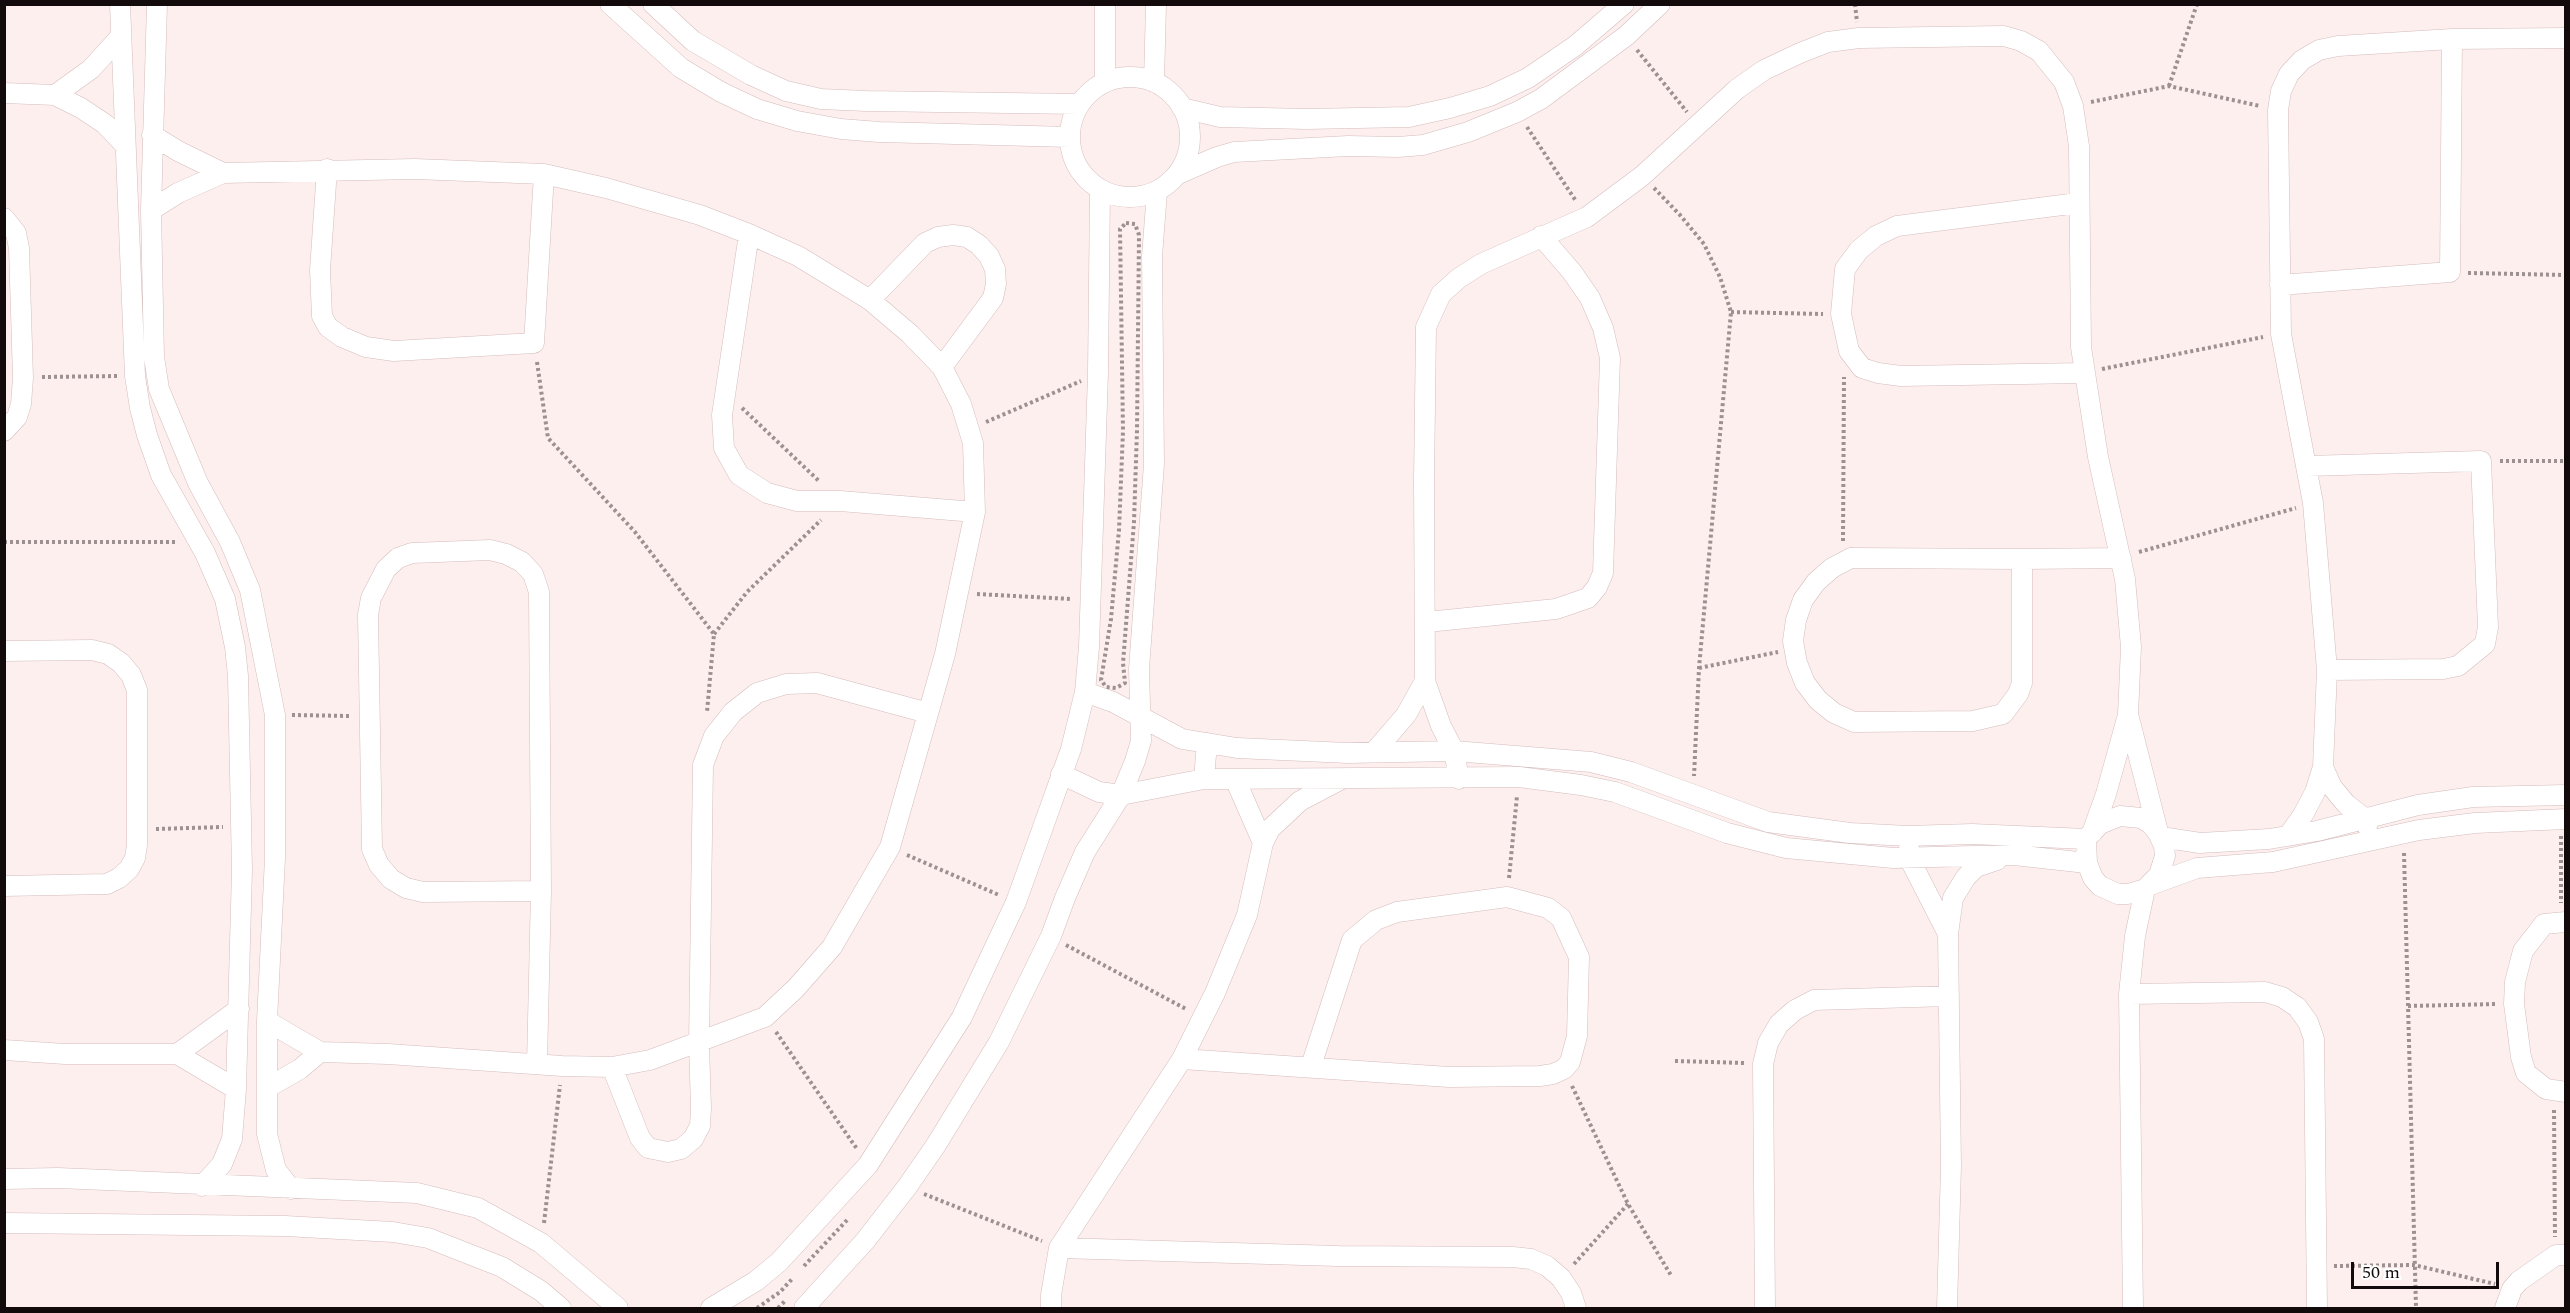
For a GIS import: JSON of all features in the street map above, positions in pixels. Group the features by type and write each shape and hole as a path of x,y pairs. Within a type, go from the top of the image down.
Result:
{"street":[{"path":"120,4 135,376 147,435 161,475 199,542 225,599 235,647 238,676 242,826 236,1089 232,1139 222,1164 202,1186"},
{"path":"157,4 150,210 153,357 159,389 198,483 230,542 250,590 275,715 275,858 267,1021 267,1134 276,1170 291,1189"},
{"path":"610,4 681,68 721,92 757,109 797,121 841,129 879,132 1070,137"},
{"path":"653,4 693,41 751,75 786,92 821,99 866,101 1080,104"},
{"path":"1105,4 1105,82"},
{"path":"1154,82 1156,4"},
{"path":"1182,108 1220,117 1307,119 1408,117 1450,108 1490,96 1528,78 1575,46 1624,4"},
{"path":"1178,174 1189,148 1190,134 1182,108 1175,97 1154,82 1125,77 1095,87 1080,104 1072,120 1070,137 1072,153 1078,167 1087,180 1100,190 1128,198 1143,196 1156,192 1178,174 1217,157 1253,150 1424,145 1468,132 1517,112 1540,99 1626,36 1660,4"},
{"path":"55,95 91,69 121,36"},
{"path":"1458,779 1454,751 1441,726 1425,681 1427,622 1424,481 1426,327 1441,294 1459,278 1481,264 1587,217 1642,176 1696,124 1737,89 1764,70 1800,53 1828,42 1859,39 2004,36 2021,41 2039,51 2064,82 2073,106 2079,146 2081,347 2098,457 2125,579 2131,647 2128,715 2106,794 2089,836 2086,863 2094,878 2100,886 2118,894 2128,894 2197,868 2273,862 2403,834 2475,823 2563,819"},
{"path":"2288,836 2311,800 2323,767 2327,670 2313,503 2281,334 2278,110 2281,92 2289,74 2302,60 2319,50 2338,46 2452,39 2565,38"},
{"path":"2280,285 2450,272 2452,39"},
{"path":"4,93 55,95 97,119 125,145"},
{"path":"124,115 152,115"},
{"path":"152,135 223,173"},
{"path":"150,210 178,193 223,173 415,169 544,174 606,188 700,215 749,234 798,256 870,300 910,334 942,367 961,404 973,443 975,512 928,713 890,847 832,947 796,988 765,1017 699,1044 650,1060 612,1067 320,1052 267,1021"},
{"path":"327,170 320,270 322,316 328,327 342,337 366,347 394,351 534,343 544,174"},
{"path":"711,1308 756,1281 778,1262 867,1164 962,1017 1016,902 1071,749 1085,692 1092,600 1100,190"},
{"path":"804,1308 865,1241 907,1187 936,1145 999,1042 1051,936 1085,852 1120,795 1141,741 1139,669 1154,464 1152,256 1156,192"},
{"path":"2078,203 1897,226 1876,236 1859,250 1845,269 1842,314 1849,351 1862,368 1878,373 1901,376 2084,373"},
{"path":"4,218 16,233 19,248 23,378 21,404 17,417 4,431"},
{"path":"749,234 722,415 724,448 739,475 752,486 782,499 808,502 840,501 975,512"},
{"path":"870,300 925,243 938,237 952,235 967,237 979,245 989,256 995,269 996,284 993,298 942,367"},
{"path":"1427,622 1556,609 1588,598 1597,587 1603,573 1610,358 1603,328 1590,298 1541,236"},
{"path":"2307,466 2481,461 2488,627 2485,644 2458,666 2443,669 2327,670"},
{"path":"537,1064 541,891 539,592 533,574 522,562 506,554 489,550 412,553 398,558 386,569 371,598 368,615 372,849 379,865 391,879 406,888 423,892 541,891"},
{"path":"2022,559 2022,682 2018,694 2003,714 1973,721 1854,722 1834,713 1818,700 1805,682 1794,648 1796,620 1803,600 1816,582 1832,568 1851,558 2121,558"},
{"path":"4,651 92,650 108,654 121,663 131,675 137,690 137,845 132,864 119,878 107,884 4,886"},
{"path":"1374,752 1406,715 1425,681"},
{"path":"612,1067 640,1138 648,1148 668,1152 681,1149 693,1139 700,1126 703,765 714,736 733,712 757,693 786,684 817,682 928,713"},
{"path":"1085,692 1113,702 1142,720 1182,739 1237,748 1348,753 1454,751 1591,762 1631,772 1768,822 1841,832 1908,836 1972,834 2089,836 2109,818 2131,816 2141,818 2159,835 2200,843 2288,836 2317,831 2418,805 2473,797 2565,795"},
{"path":"2128,715 2165,856 2163,866 2149,886 2135,936 2129,994 2133,1308"},
{"path":"1204,779 1207,743"},
{"path":"1344,778 1348,753"},
{"path":"2323,767 2332,787 2346,804 2364,818 2373,840"},
{"path":"1061,774 1099,792 1120,795 1204,779 1519,777 1615,792 1727,833 1786,848 1893,858 2014,855 2086,863"},
{"path":"1051,1308 1059,1248 1182,1059 1215,993 1247,915 1263,843 1270,829 1300,801 1344,778"},
{"path":"1235,779 1263,843"},
{"path":"1908,836 1909,858 1948,934"},
{"path":"1947,1308 1951,1166 1948,934 1953,898 1966,877 1976,867 2014,855"},
{"path":"2118,894 2135,936"},
{"path":"1182,1059 1449,1077 1540,1076 1564,1069 1570,1062 1577,1036 1579,957 1561,918 1548,908 1508,897 1397,912 1376,920 1352,940 1311,1066"},
{"path":"2560,1091 2537,1084 2526,1073 2521,1057 2514,1004 2515,982 2523,951 2544,924 2563,922"},
{"path":"240,943 272,945"},
{"path":"2129,994 2265,992 2282,997 2297,1007 2308,1022 2314,1039 2315,1266 2318,1308"},
{"path":"1765,1308 1763,1064 1768,1043 1779,1024 1795,1010 1814,1000 1949,996"},
{"path":"177,1054 239,1009"},
{"path":"4,1050 64,1054 177,1054 236,1089"},
{"path":"267,1088 300,1069 320,1052"},
{"path":"4,1179 58,1178 202,1186 417,1193 478,1208 542,1243 618,1308"},
{"path":"4,1222 285,1226 393,1232 428,1238 502,1267 561,1308"},
{"path":"1059,1248 1531,1259 1548,1266 1561,1278 1571,1293 1576,1308"},
{"path":"2505,1308 2512,1289 2560,1255"}],"path":[{"path":"2169,86 2197,4"},
{"path":"1626,36 1696,124"},
{"path":"2073,106 2169,86 2278,110"},
{"path":"1517,112 1587,217"},
{"path":"1642,176 1680,215 1704,244 1720,277 1731,312 1699,668 1693,795"},
{"path":"1126,223 1135,225 1139,235 1137,442 1134,522 1123,651 1125,683 1116,688 1106,687 1101,680 1104,665 1111,619 1119,530 1123,432 1120,228 1126,223"},
{"path":"2450,272 2565,275"},
{"path":"1731,312 1842,314"},
{"path":"2084,373 2281,334"},
{"path":"534,343 548,438 635,532 714,634"},
{"path":"1843,562 1845,369"},
{"path":"968,429 1098,373"},
{"path":"23,378 135,376"},
{"path":"707,722 714,634 747,592 840,501 724,391"},
{"path":"2481,461 2565,461"},
{"path":"2121,558 2313,503"},
{"path":"4,542 199,542"},
{"path":"958,592 1092,600"},
{"path":"1699,668 1794,648"},
{"path":"275,715 369,716"},
{"path":"1508,897 1519,777"},
{"path":"2563,819 2563,922"},
{"path":"137,830 242,826"},
{"path":"2403,834 2416,1308"},
{"path":"890,847 1016,902"},
{"path":"1051,936 1203,1018"},
{"path":"2408,1006 2514,1004"},
{"path":"765,1017 867,1164"},
{"path":"1675,1061 1763,1064"},
{"path":"542,1243 562,1066"},
{"path":"1564,1069 1628,1204 1672,1276"},
{"path":"2560,1091 2560,1255"},
{"path":"907,1187 1059,1248"},
{"path":"1561,1278 1628,1204"},
{"path":"2315,1266 2414,1265 2480,1279 2512,1289"}]}
